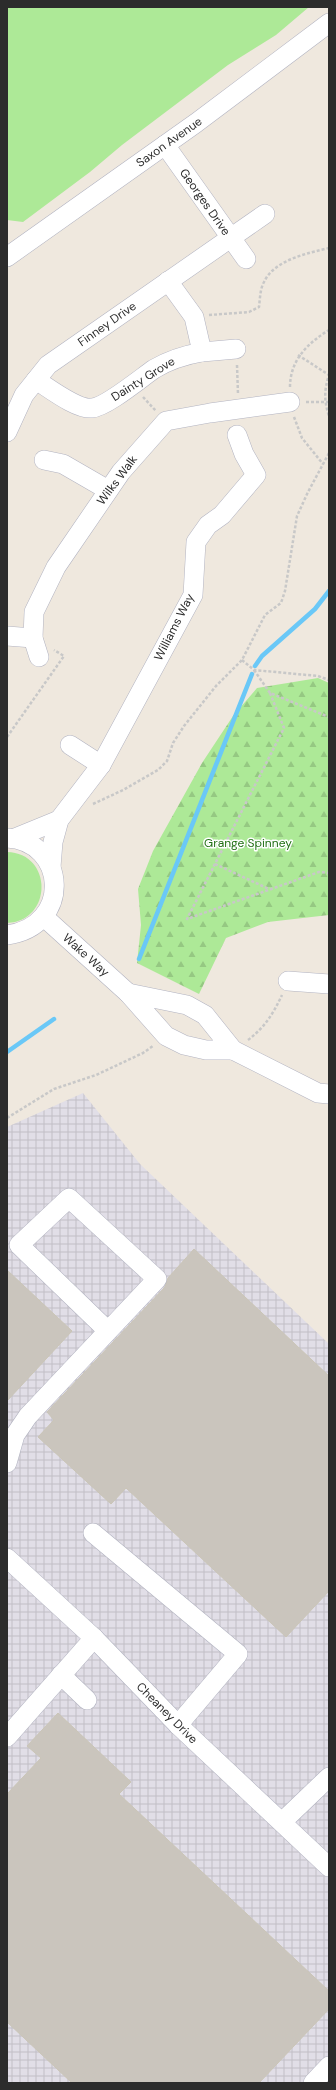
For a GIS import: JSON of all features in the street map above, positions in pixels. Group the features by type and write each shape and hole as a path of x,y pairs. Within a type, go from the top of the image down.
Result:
{"street":[{"name":"Saxon Avenue","path":"7,256 164,145 329,23"},
{"name":"Georges Drive","path":"164,145 246,259"},
{"name":"Finney Drive","path":"7,432 24,395 48,365 265,214"},
{"path":"168,281 194,317 202,352"},
{"name":"Dainty Grove","path":"36,380 81,407 93,408 103,404 155,368 181,356 202,352 236,349"},
{"path":"166,422 239,409 290,402"},
{"name":"Wilks Walk","path":"39,657 33,638 34,612 41,601 56,567 120,472 166,422"},
{"name":"Williams Way","path":"44,917 52,901 54,890 51,867 53,842 59,820 101,765 193,594 196,542 208,525 222,515 256,475 244,454 237,435"},
{"path":"44,460 63,464 108,490"},
{"path":"7,636 33,638"},
{"path":"70,745 101,765"},
{"path":"11,838 59,820"},
{"path":"11,838 30,844 42,854 51,867"},
{"path":"7,935 20,933 33,927 44,917"},
{"name":"Wake Way","path":"44,917 128,992 166,1036 184,1045 206,1050 233,1050"},
{"path":"288,982 329,984"},
{"name":"Wake Way","path":"128,992 187,1005 205,1015 233,1050 318,1093 329,1094"},
{"path":"7,1463 15,1436 28,1416 157,1279 68,1198 20,1245 108,1331"},
{"path":"93,1533 238,1654 178,1725"},
{"name":"Cheaney Drive","path":"7,1558 94,1638 178,1725 329,1867"},
{"path":"7,1737 94,1638"},
{"path":"61,1675 86,1700"},
{"path":"282,1822 329,1777"},
{"path":"313,2083 329,2066"}],"path":[{"path":"194,317 216,313 249,312 259,307 263,283 271,270 305,254 329,248"},
{"path":"236,349 239,409"},
{"path":"298,355 329,375 325,386 324,402 329,416"},
{"path":"132,385 166,422"},
{"path":"290,402 329,402"},
{"path":"92,804 123,790 158,770 167,761 172,743 184,726 216,686 242,660 265,615 281,603 285,591 297,516 329,453"},
{"path":"7,737 64,656 33,638"},
{"path":"242,660 254,670 270,693 284,728 187,919 319,872 329,873"},
{"path":"254,670 318,676 329,680"},
{"path":"270,693 329,717"},
{"path":"215,864 269,890"},
{"path":"233,1050 260,1031 268,1021 288,982"},
{"path":"7,1118 54,1089 96,1075 143,1053 166,1036"}],"shaded area":[{"path":"83,1093 140,1164 329,1344 329,2083 7,2083 7,1127"}],"green space":[{"path":"7,7 309,7 276,35 228,65 23,222 7,220"},
{"name":"Grange Spinney","path":"318,678 329,683 329,915 268,922 226,938 199,994 137,963 141,925 138,889 153,851 202,763 233,716 257,688"},
{"path":"7,852 22,855 33,863 39,874 42,887 39,900 33,911 22,919 7,923"}],"building":[{"path":"194,1249 329,1376 329,1591 286,1637 126,1488 111,1504 38,1437 54,1420 47,1412 165,1287 168,1278"},
{"path":"7,1270 72,1331 7,1401"},
{"path":"58,1713 131,1782 119,1794 329,1991 329,2009 259,2083 72,2083 7,2022 7,1794 41,1758 27,1746"}],"waterway":[{"path":"255,666 262,656 315,609 329,591"},
{"path":"139,959 252,674"},
{"path":"7,1052 54,1019"}]}
